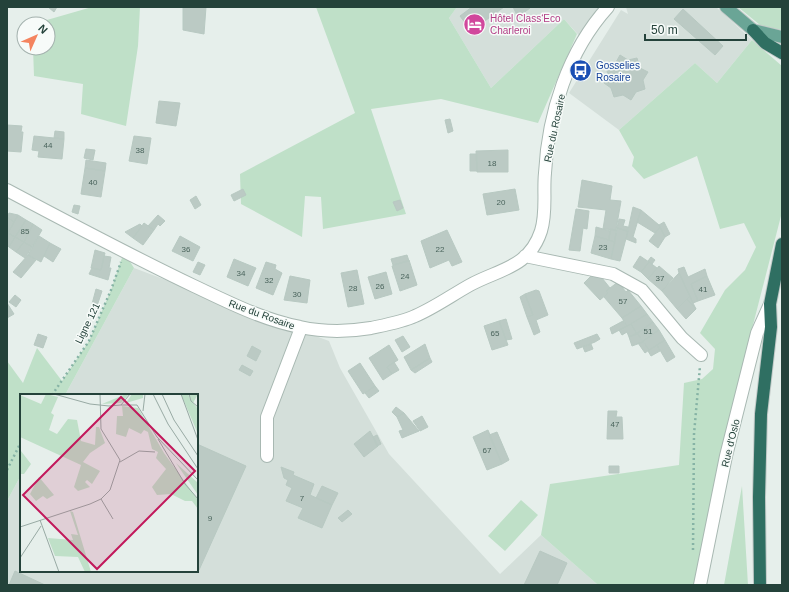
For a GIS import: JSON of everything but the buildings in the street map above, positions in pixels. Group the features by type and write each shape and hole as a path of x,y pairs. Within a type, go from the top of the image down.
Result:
{"highway":[{"path":"753,30 765,43 782,53"},
{"path":"760,585 759,497 762,414 771,327 770,304 782,244"}],"main road":[{"path":"726,7 753,30 782,37"}],"street":[{"name":"Rue du Rosaire","path":"7,190 124,252 236,305 272,320 301,328 326,331 372,328 414,317 473,283 513,266 526,256 532,248 541,232 545,212 544,174 547,148 562,87 577,50 595,22 608,7"},
{"path":"526,256 613,274 642,290 682,338 701,355"},
{"name":"Rue d'Oslo","path":"700,585 726,456 757,333 770,304"},
{"path":"267,456 267,417 301,328"}],"path":[{"name":"Ligne 121","path":"53,394 89,341 111,290 124,252"},
{"path":"694,554 694,434 701,355"},
{"path":"7,470 20,444"}],"shaded area":[{"path":"457,7 610,7 583,40 564,19 491,88 449,18"},
{"path":"626,7 716,7 752,40 717,83 695,63 619,130 569,93 621,10 628,14"},
{"path":"134,268 329,341 340,368 389,454 500,574 541,535 598,585 7,585 7,501 20,477 20,572 198,572 198,394 66,394"}],"green space":[{"path":"92,7 140,7 138,46 126,126 81,114 83,84 34,76 33,56 56,56 56,17"},
{"path":"316,7 457,7 449,18 491,88 564,19 577,34 538,123 441,99 371,109 406,214 323,229 321,197 305,196 302,237 241,204 240,174 355,113"},
{"path":"738,7 782,7 782,30 760,25"},
{"path":"752,40 782,66 782,212 734,399 702,585 598,585 541,535 550,484 679,465 684,383 702,379 713,369 715,349 700,333 725,290 745,270 756,247 744,223 720,229 697,156 644,179 632,166 634,157 619,130 695,63 717,83"},
{"path":"124,252 134,268 66,394 20,394 20,477 7,501 7,361 23,383 37,348 62,381 89,341 111,290"},
{"path":"742,486 748,585 724,585"},
{"path":"521,500 538,515 505,551 488,536"}],"place":[{"name":"Hôtel Class‘Eco Charleroi","path":"474,24"},
{"name":"Gosselies Rosaire","path":"580,71"}]}
